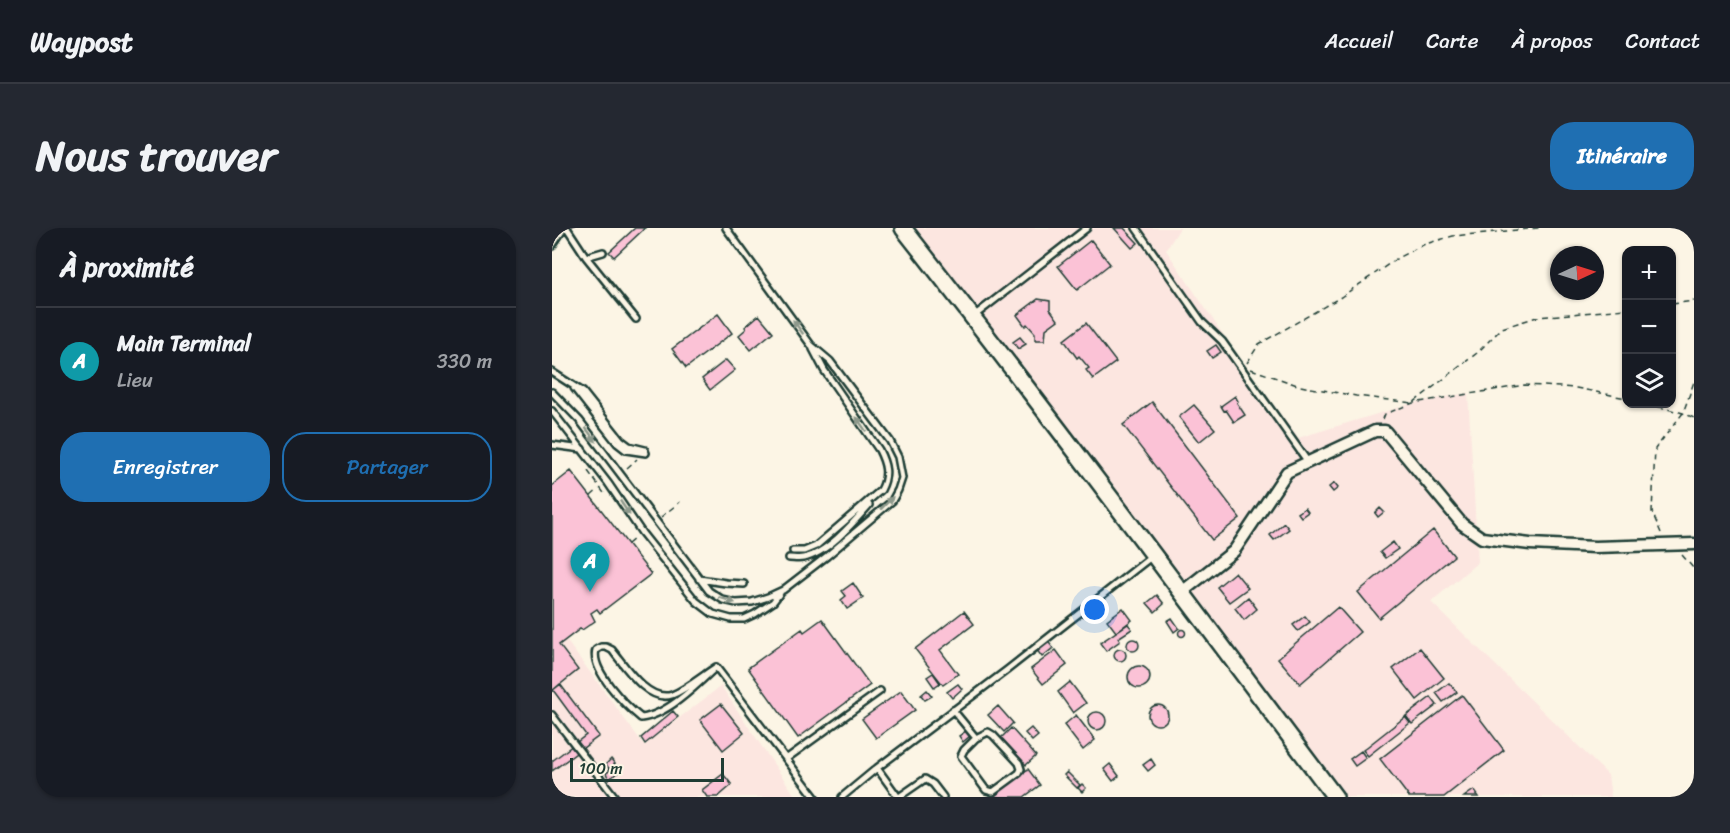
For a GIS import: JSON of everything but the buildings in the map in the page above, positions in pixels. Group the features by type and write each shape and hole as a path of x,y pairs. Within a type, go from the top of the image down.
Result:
{"street":[{"path":"903,228 1154,555 1335,797"},
{"path":"1182,592 1234,551 1287,472 1375,431 1385,431 1462,524 1482,538 1530,544 1595,547 1694,544"}],"lane":[{"path":"552,246 566,228 586,257 636,319"},
{"path":"726,228 812,345 824,370 879,450 887,472 886,482 881,490 854,523 815,554 803,558 789,558"},
{"path":"973,317 1087,228"},
{"path":"1136,228 1202,322 1222,341 1308,462"},
{"path":"586,257 603,252"},
{"path":"552,411 608,483 642,533 696,601 713,614 731,619 744,619 773,602 783,590 892,501 902,478 898,457 890,441 830,361 812,345"},
{"path":"552,372 570,382 617,443 633,452 646,451"},
{"path":"552,392 580,422 709,591 723,600 736,603 752,602 783,590"},
{"path":"552,446 582,449"},
{"path":"793,552 811,550 881,490"},
{"path":"842,797 1154,555"},
{"path":"699,579 744,584"},
{"path":"606,646 612,650 646,691 662,697 673,694 716,667 690,691 660,712 651,717 641,718 611,687 599,669 594,656 596,650 606,646"},
{"path":"716,667 815,797"},
{"path":"786,759 880,691"},
{"path":"953,710 976,738"},
{"path":"552,715 615,797"},
{"path":"988,732 993,735 1019,763 1021,769 1019,773 993,792 986,790 961,756 976,738 988,732"},
{"path":"877,768 899,797 925,779 933,784 943,797"}],"path":[{"path":"1539,228 1453,236 1425,243 1399,257 1341,297 1259,344 1245,367 1300,386 1413,403 1477,353 1502,328 1537,317 1622,309"},
{"path":"1676,303 1694,301"},
{"path":"1665,545 1652,512 1655,449 1683,413 1694,382"},
{"path":"1379,431 1385,414 1413,403 1525,386 1576,388 1622,397"},
{"path":"1664,408 1694,418"}],"shaded area":[{"path":"900,228 1180,228 1166,250 1245,367 1298,438 1413,403 1468,393 1478,562 1431,602 1608,775 1611,797 1333,797"},
{"path":"571,471 651,574 600,613 597,609 591,613 595,621 566,640 644,745 721,686 796,797 552,797 552,486"}],"place":[{"name":"Main Terminal","path":"590,592"}]}
